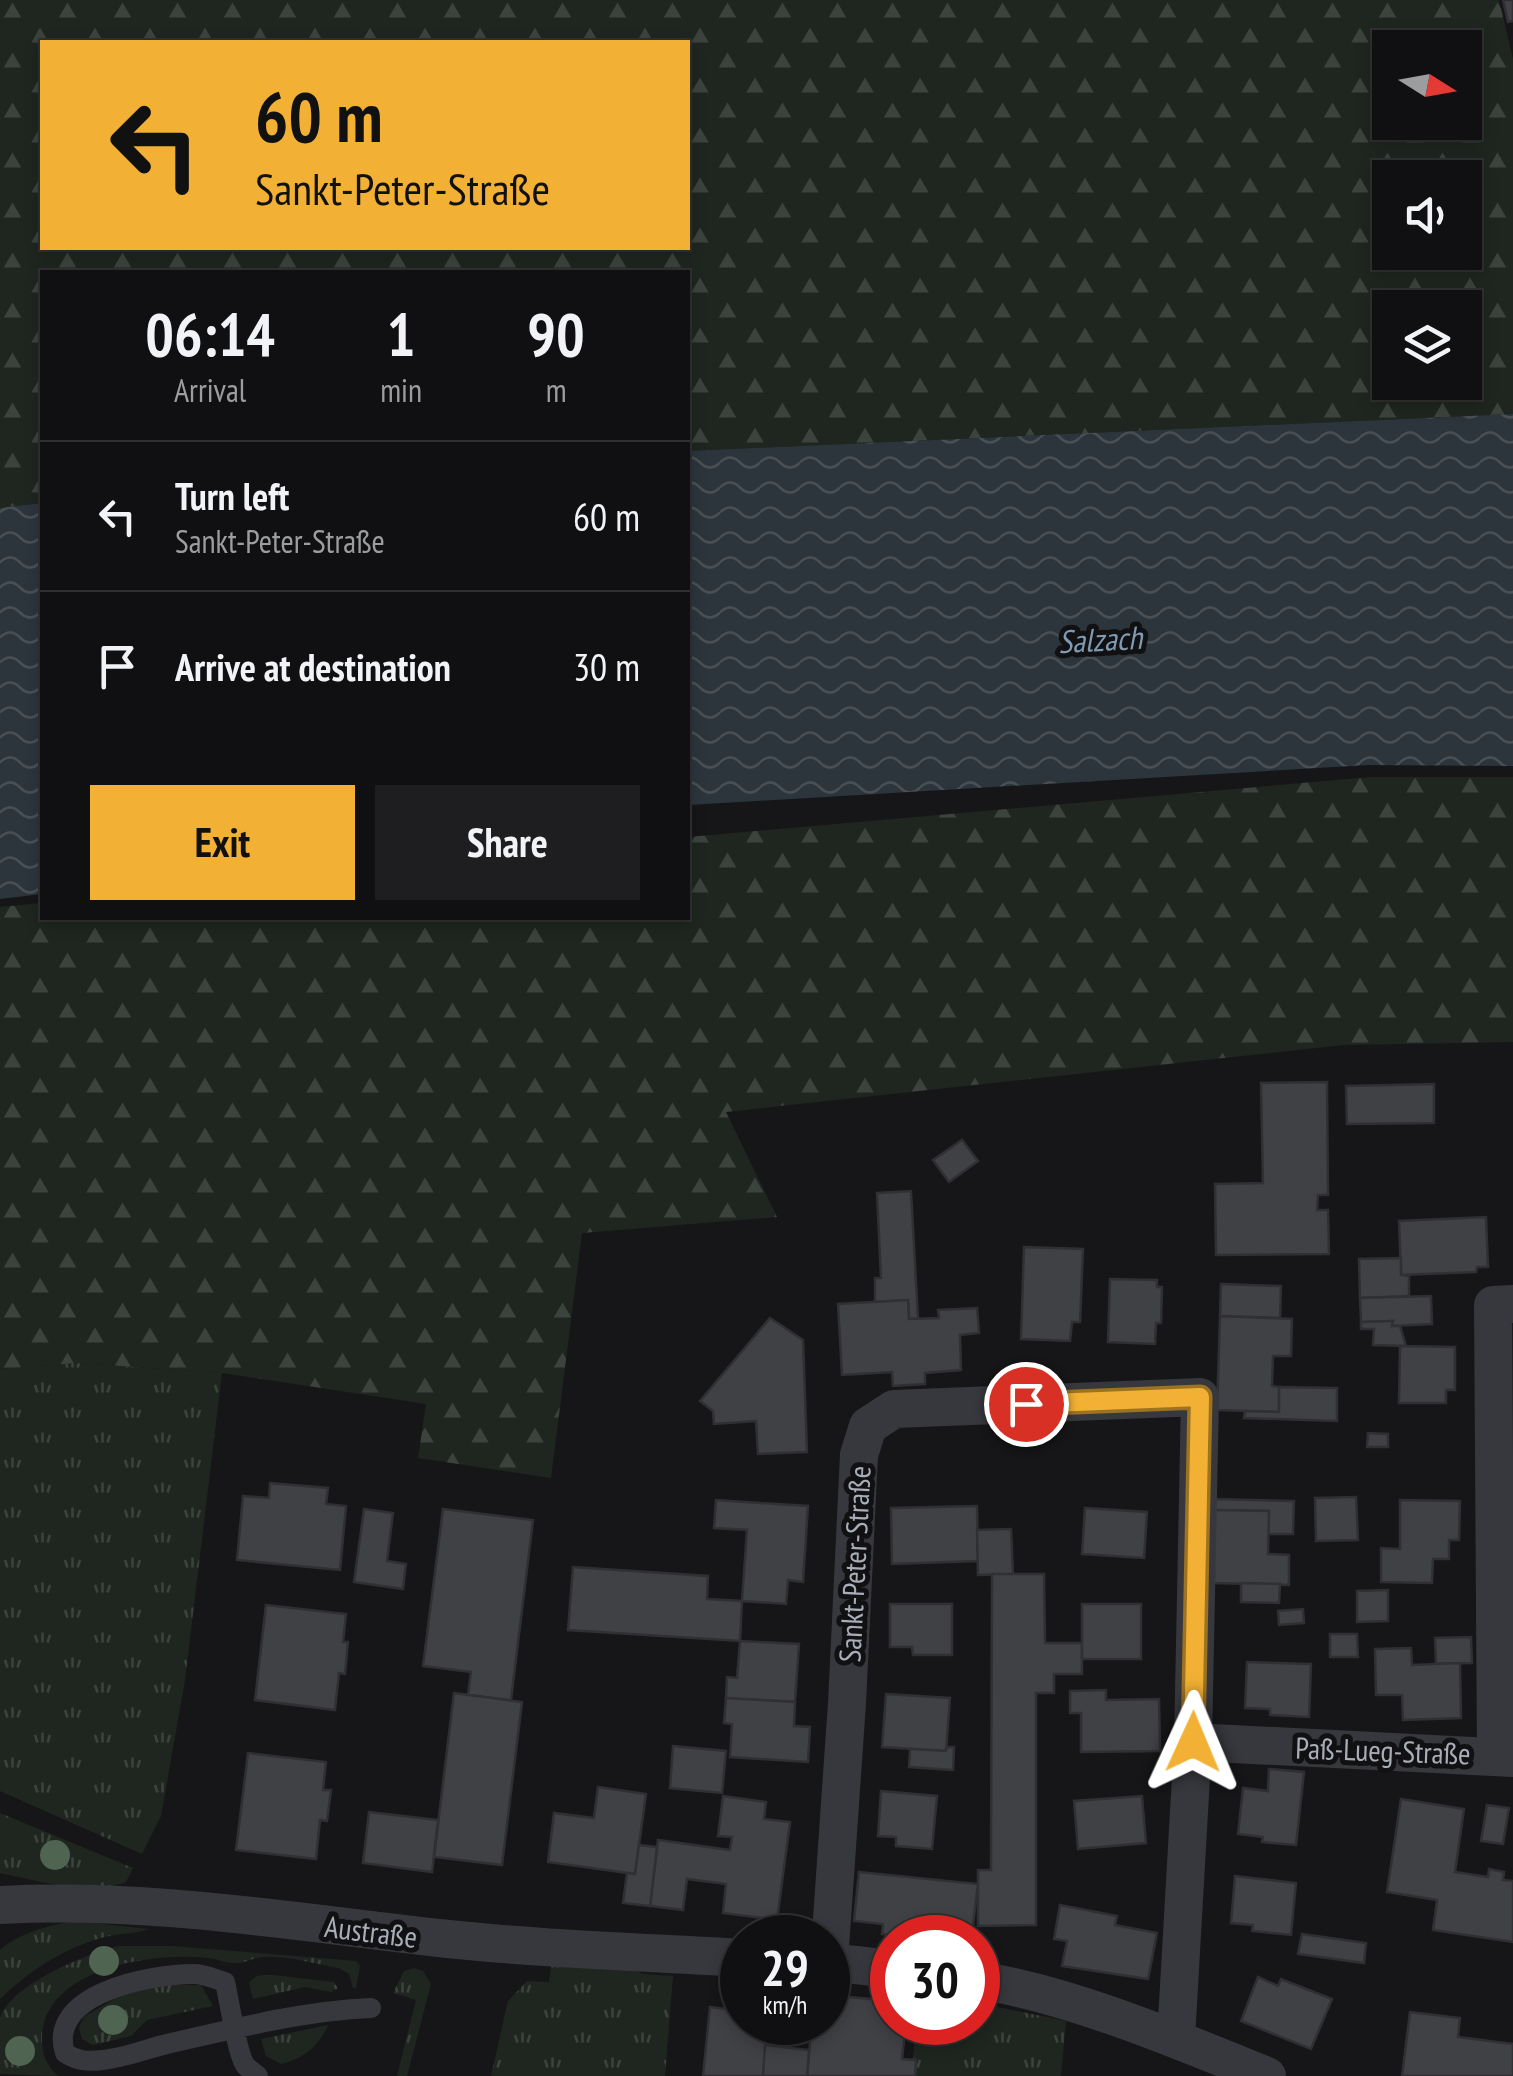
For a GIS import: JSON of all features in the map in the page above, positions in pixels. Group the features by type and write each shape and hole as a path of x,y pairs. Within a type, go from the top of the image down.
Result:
{"street":[{"path":"1504,1757 1493,1305 1513,1304"},
{"name":"Sankt-Peter-Straße","path":"832,1915 848,1703 859,1456 868,1426 894,1409 1200,1397 1193,1742 1176,2039"},
{"name":"Paß-Lueg-Straße","path":"1193,1742 1504,1757"},
{"name":"Austraße","path":"0,1905 165,1907 444,1939 720,1957"},
{"path":"1000,1983 1176,2039 1267,2076"}],"lane":[{"path":"258,2076 245,2065 237,2028 224,1982 199,1974 124,1986 87,2000 66,2020 62,2042 65,2053 74,2060 103,2060 237,2028 371,2008"}],"green space":[{"path":"0,0 1499,0 1513,59 1513,414 690,451 690,270 40,270 40,503 0,508"},
{"path":"1371,777 1513,777 1513,1042 1344,1045 726,1112 777,1217 582,1233 551,1478 418,1458 426,1404 222,1373 77,1363 0,1369 0,907 40,903 40,920 690,920 690,837"},
{"path":"77,1363 222,1373 185,1680 161,1816 142,1854 0,1791 0,1369"},
{"path":"0,1813 133,1868 126,1882 96,1888 0,1873"},
{"path":"74,1921 149,1929 94,1940 64,1952 0,1999 0,1950 35,1931"},
{"path":"119,1946 172,1946 356,1961 360,1966 356,1988 349,1974 339,1968 281,1957 236,1963 209,1958 164,1958 112,1967 67,1989 52,2006 43,2027 42,2047 49,2066 58,2076 0,2074 0,2018 18,1994 52,1972"},
{"path":"552,1960 625,1962 642,1974 673,1976 665,2076 491,2076 508,2001 527,1981 549,1982"},
{"path":"404,1971 423,1971 431,1984 407,2076 397,2076 416,2000 393,1993"},
{"path":"273,1975 334,1982 338,1988 331,1992 305,1987 253,1999 251,1980"},
{"path":"163,1985 201,1985 213,2006 147,2020 131,2036 93,2045 82,2039 79,2028 84,2017 121,1995"},
{"path":"1000,2008 1066,2021 1061,2076 911,2076 915,2045 1000,2045"},
{"path":"328,2025 315,2045 296,2059 281,2064 266,2056 261,2039"}],"water":[{"name":"Salzach","path":"1513,414 1513,766 1368,765 690,805 690,451"},
{"path":"40,503 40,894 0,899 0,508"}],"building":[{"path":"1503,0 1513,0 1513,21 1508,22"},
{"path":"1327,1082 1328,1195 1318,1195 1317,1210 1328,1210 1329,1254 1216,1255 1215,1184 1263,1183 1261,1083"},
{"path":"1434,1084 1434,1123 1347,1124 1346,1086"},
{"path":"962,1140 978,1161 949,1182 933,1160"},
{"path":"911,1191 918,1319 909,1319 908,1300 875,1302 875,1278 881,1278 877,1193"},
{"path":"1486,1217 1488,1267 1477,1267 1476,1272 1401,1275 1399,1221"},
{"path":"1024,1247 1083,1249 1080,1322 1072,1322 1070,1341 1021,1339"},
{"path":"1401,1258 1401,1275 1409,1276 1409,1296 1360,1298 1359,1259"},
{"path":"1110,1279 1157,1280 1157,1287 1162,1287 1161,1323 1156,1323 1155,1344 1108,1342"},
{"path":"1221,1284 1281,1286 1280,1318 1220,1316"},
{"path":"1431,1296 1432,1324 1392,1326 1393,1321 1361,1322 1360,1298"},
{"path":"908,1300 909,1319 939,1318 938,1310 977,1308 979,1333 960,1335 961,1370 925,1373 925,1384 893,1386 892,1372 842,1375 838,1304"},
{"path":"1220,1316 1292,1319 1291,1356 1273,1356 1272,1386 1279,1387 1279,1412 1217,1410"},
{"path":"770,1318 803,1340 807,1452 758,1454 756,1421 714,1424 713,1411 700,1401"},
{"path":"1393,1321 1392,1326 1400,1326 1406,1346 1373,1345 1374,1329 1361,1329 1361,1322"},
{"path":"1400,1346 1455,1347 1455,1390 1446,1390 1446,1403 1399,1403"},
{"path":"1279,1387 1337,1388 1337,1421 1244,1418 1245,1411 1279,1412"},
{"path":"1368,1433 1388,1434 1388,1447 1367,1447"},
{"path":"270,1483 328,1488 326,1504 346,1506 340,1570 237,1560 243,1496 269,1498"},
{"path":"1356,1497 1358,1540 1316,1541 1315,1498"},
{"path":"1215,1499 1294,1501 1293,1534 1268,1534 1269,1511 1215,1510"},
{"path":"716,1500 808,1506 803,1582 788,1580 786,1604 742,1601 747,1530 714,1528"},
{"path":"1400,1500 1460,1501 1459,1540 1449,1540 1449,1559 1433,1559 1432,1583 1381,1582 1381,1548 1400,1549"},
{"path":"977,1506 978,1561 892,1564 891,1508"},
{"path":"1085,1508 1147,1512 1144,1558 1082,1554"},
{"path":"364,1509 393,1513 387,1561 406,1564 403,1589 354,1582"},
{"path":"443,1509 533,1520 511,1700 468,1695 471,1672 423,1666"},
{"path":"1215,1510 1269,1511 1268,1554 1289,1555 1289,1585 1213,1583"},
{"path":"1011,1529 1013,1574 978,1575 977,1530"},
{"path":"573,1567 708,1576 707,1599 742,1601 740,1641 568,1630"},
{"path":"992,1574 1044,1574 1045,1643 1082,1643 1082,1674 1054,1674 1054,1693 1036,1693 1036,1925 1000,1926 1000,1915 978,1915 978,1870 991,1870"},
{"path":"1241,1583 1280,1584 1279,1603 1241,1602"},
{"path":"1388,1590 1388,1621 1357,1622 1357,1591"},
{"path":"890,1604 952,1604 952,1655 913,1655 912,1647 890,1647"},
{"path":"1082,1604 1141,1604 1141,1659 1082,1659"},
{"path":"266,1605 346,1614 345,1674 339,1673 335,1710 255,1700"},
{"path":"1303,1609 1304,1623 1279,1625 1278,1611"},
{"path":"1330,1634 1357,1634 1358,1657 1330,1657"},
{"path":"1471,1637 1472,1663 1436,1664 1435,1638"},
{"path":"740,1641 799,1644 795,1702 726,1698 727,1677 737,1678"},
{"path":"1411,1648 1412,1665 1460,1663 1461,1718 1403,1720 1402,1695 1376,1695 1375,1649"},
{"path":"1247,1662 1311,1664 1309,1717 1270,1715 1270,1709 1245,1708"},
{"path":"1106,1690 1106,1700 1159,1699 1160,1751 1081,1752 1081,1713 1070,1713 1070,1691"},
{"path":"454,1693 522,1702 502,1865 434,1857"},
{"path":"886,1694 950,1698 946,1751 882,1747"},
{"path":"726,1698 795,1702 794,1726 810,1727 808,1762 730,1757 732,1724 724,1723"},
{"path":"673,1746 726,1751 722,1793 670,1788"},
{"path":"947,1747 954,1747 953,1770 909,1767 910,1749 946,1751"},
{"path":"248,1753 326,1762 323,1790 331,1790 327,1821 320,1820 316,1859 236,1850"},
{"path":"1269,1769 1304,1772 1296,1845 1262,1842 1263,1837 1238,1834 1243,1788 1268,1791"},
{"path":"598,1787 646,1794 635,1874 548,1862 554,1813 594,1818"},
{"path":"881,1791 937,1796 932,1849 896,1846 896,1837 878,1836"},
{"path":"723,1796 766,1802 764,1819 790,1822 778,1915 723,1913 726,1884 687,1879 683,1910 650,1906 658,1840 730,1850 732,1837 718,1836"},
{"path":"1142,1796 1146,1843 1078,1849 1074,1801"},
{"path":"1401,1799 1464,1809 1455,1872 1488,1877 1489,1869 1504,1872 1503,1880 1513,1881 1513,1942 1433,1930 1437,1900 1387,1892"},
{"path":"1487,1805 1509,1808 1503,1844 1481,1841"},
{"path":"369,1812 438,1820 432,1872 363,1863"},
{"path":"639,1845 657,1847 650,1906 623,1903 627,1873 635,1874"},
{"path":"859,1872 978,1884 974,1915 870,1915 870,1923 854,1921"},
{"path":"1235,1876 1296,1883 1291,1935 1252,1931 1253,1925 1231,1923"},
{"path":"1060,1905 1117,1916 1115,1925 1157,1933 1148,1979 1062,1966 1067,1941 1054,1939"},
{"path":"1302,1934 1366,1943 1364,1963 1298,1954"},
{"path":"1258,1977 1278,1986 1281,1979 1332,1999 1311,2049 1241,2021"},
{"path":"850,1997 870,1999 870,2045 904,2045 902,2059 916,2060 915,2076 807,2076 810,2045 850,2045"},
{"path":"710,2007 720,2008 720,2045 766,2045 763,2076 703,2076"},
{"path":"1410,2012 1460,2018 1458,2037 1513,2044 1513,2076 1402,2076"},
{"path":"765,2045 809,2050 807,2076 763,2076"}],"route":[{"path":"1026,1404 1200,1397 1193,1742"}]}
